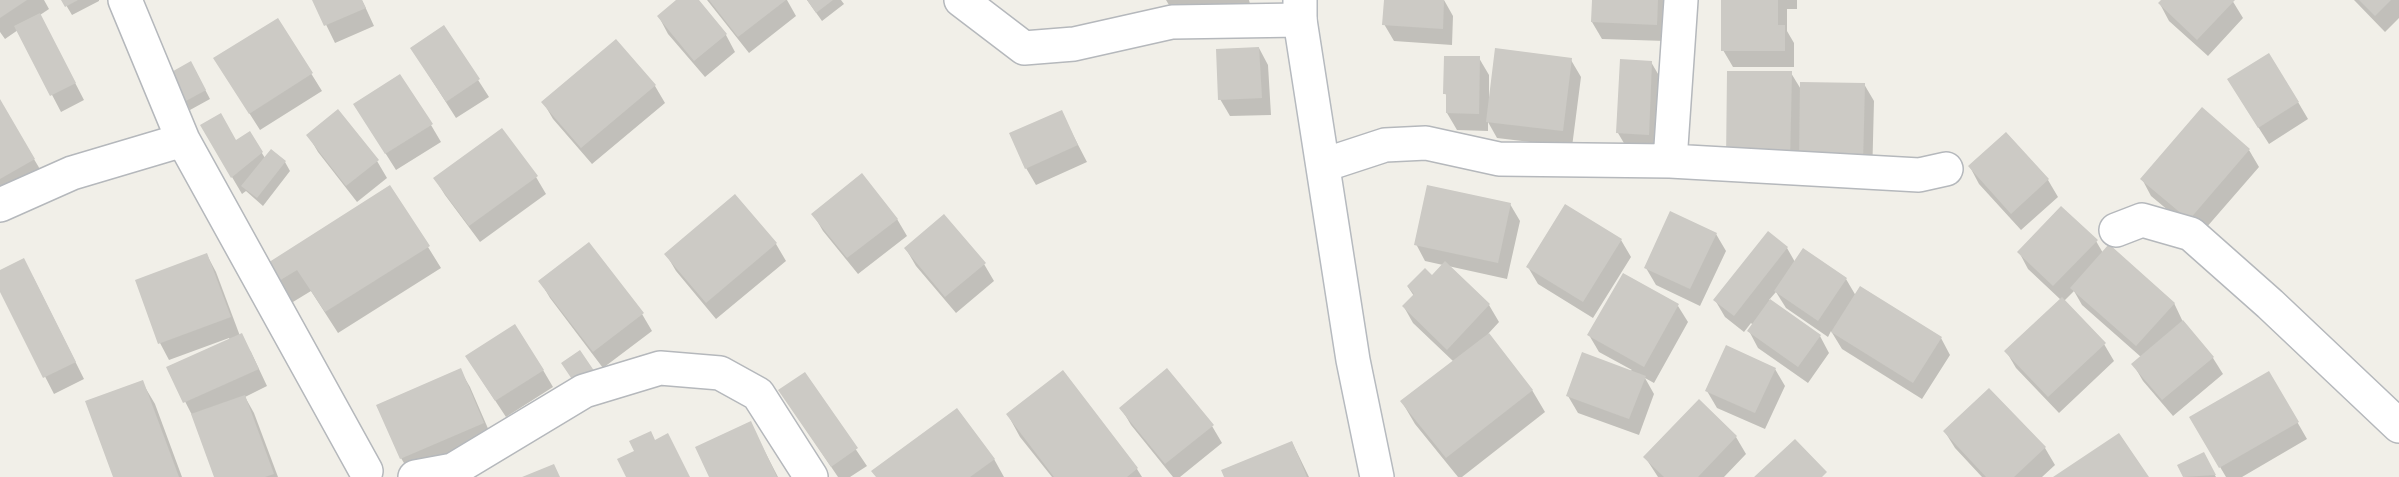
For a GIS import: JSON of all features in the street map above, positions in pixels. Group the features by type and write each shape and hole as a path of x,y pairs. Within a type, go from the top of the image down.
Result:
{"street":[{"path":"125,0 183,140 367,475"},
{"path":"961,0 1024,48 1074,44 1163,11 1300,10 1353,360 1377,477"},
{"path":"1670,161 1681,0"},
{"path":"0,205 72,173 183,140"},
{"path":"1324,165 1385,145 1426,143 1499,159 1670,161 1919,175 1946,169"},
{"path":"2116,230 2142,220 2191,234 2270,304 2399,426"},
{"path":"415,477 453,470 584,392 660,368 720,373 758,394 811,477"}],"building":[{"path":"0,0 27,0 0,18"},
{"path":"61,0 78,0 65,7"},
{"path":"312,0 362,0 366,8 324,26"},
{"path":"676,0 699,0 727,34 694,61 657,16"},
{"path":"709,0 786,0 738,37"},
{"path":"807,0 833,0 816,13"},
{"path":"1384,0 1444,0 1443,29 1382,25"},
{"path":"1592,0 1658,0 1657,25 1591,22"},
{"path":"1721,0 1778,0 1778,25 1785,25 1785,51 1721,51"},
{"path":"2161,0 2235,0 2197,40 2158,3"},
{"path":"2359,0 2391,0 2375,16"},
{"path":"40,13 76,83 50,96 14,26"},
{"path":"278,18 313,73 249,114 213,58"},
{"path":"444,25 480,79 446,102 410,48"},
{"path":"616,39 656,85 581,148 541,102"},
{"path":"1259,47 1262,98 1218,100 1216,49"},
{"path":"1495,48 1572,58 1563,131 1486,122"},
{"path":"2269,53 2299,102 2258,128 2227,79"},
{"path":"1444,56 1480,56 1479,114 1446,113 1446,94 1443,94"},
{"path":"1620,59 1652,61 1649,135 1616,133"},
{"path":"191,61 206,90 184,102 168,74"},
{"path":"1727,71 1792,71 1790,163 1726,163"},
{"path":"400,74 433,124 385,154 353,104"},
{"path":"1800,82 1865,83 1863,163 1799,163"},
{"path":"0,99 35,159 0,179"},
{"path":"2202,107 2250,149 2189,220 2140,179"},
{"path":"338,109 379,160 346,186 306,135"},
{"path":"1062,110 1078,145 1025,169 1009,133"},
{"path":"221,113 236,140 250,131 263,152 231,178 200,125"},
{"path":"502,128 538,176 469,226 433,178"},
{"path":"2006,132 2049,179 2011,214 1968,166"},
{"path":"271,149 286,161 257,198 241,186"},
{"path":"862,173 898,219 847,258 811,214"},
{"path":"390,185 430,246 325,312 297,270 274,284 263,266"},
{"path":"1427,185 1511,203 1498,263 1414,245"},
{"path":"735,194 777,243 706,303 664,254"},
{"path":"1565,204 1622,239 1583,302 1526,267"},
{"path":"2061,206 2098,240 2053,286 2017,252"},
{"path":"1670,211 1717,233 1690,289 1644,268"},
{"path":"944,214 986,263 945,297 904,248"},
{"path":"1768,231 1788,247 1734,316 1713,300"},
{"path":"589,242 644,313 593,352 538,281"},
{"path":"2109,244 2175,303 2136,346 2070,288"},
{"path":"1803,248 1847,278 1818,321 1774,291"},
{"path":"207,253 231,317 158,344 135,280"},
{"path":"24,258 76,362 43,378 0,292 0,270"},
{"path":"1445,261 1490,304 1447,350 1402,306 1414,294 1407,286 1425,268 1432,275"},
{"path":"1623,273 1679,304 1644,367 1587,335"},
{"path":"1860,286 1942,337 1913,383 1831,332"},
{"path":"2062,297 2106,343 2048,397 2004,351"},
{"path":"1770,299 1821,335 1798,367 1747,331"},
{"path":"2183,320 2214,357 2162,400 2131,364"},
{"path":"515,324 544,370 495,401 465,356"},
{"path":"242,333 259,369 183,403 166,367"},
{"path":"1489,333 1533,390 1446,458 1400,401"},
{"path":"1726,345 1776,368 1755,413 1705,391"},
{"path":"580,350 599,378 580,391 561,363"},
{"path":"1582,352 1646,376 1629,419 1566,396"},
{"path":"461,368 484,423 400,459 376,405"},
{"path":"1167,368 1214,425 1165,464 1119,408"},
{"path":"1063,370 1138,468 1127,477 1054,477 1006,414"},
{"path":"2269,371 2299,422 2219,468 2189,417"},
{"path":"805,372 858,448 831,467 778,390"},
{"path":"143,380 179,477 113,477 85,401"},
{"path":"1989,388 2046,447 2014,477 1986,477 1943,431"},
{"path":"245,395 274,474 265,477 214,477 191,414"},
{"path":"1699,399 1737,436 1698,477 1664,477 1643,457"},
{"path":"957,408 995,459 970,477 876,477 871,471"},
{"path":"751,421 777,477 709,477 695,447"},
{"path":"651,431 655,440 668,433 690,477 626,477 617,459 634,451 629,441"},
{"path":"2119,433 2149,477 2053,477"},
{"path":"1795,439 1827,472 1822,477 1754,477"},
{"path":"1292,441 1307,477 1224,477 1221,470"},
{"path":"2204,452 2216,475 2183,477 2177,465"},
{"path":"554,464 560,477 522,477"}]}
